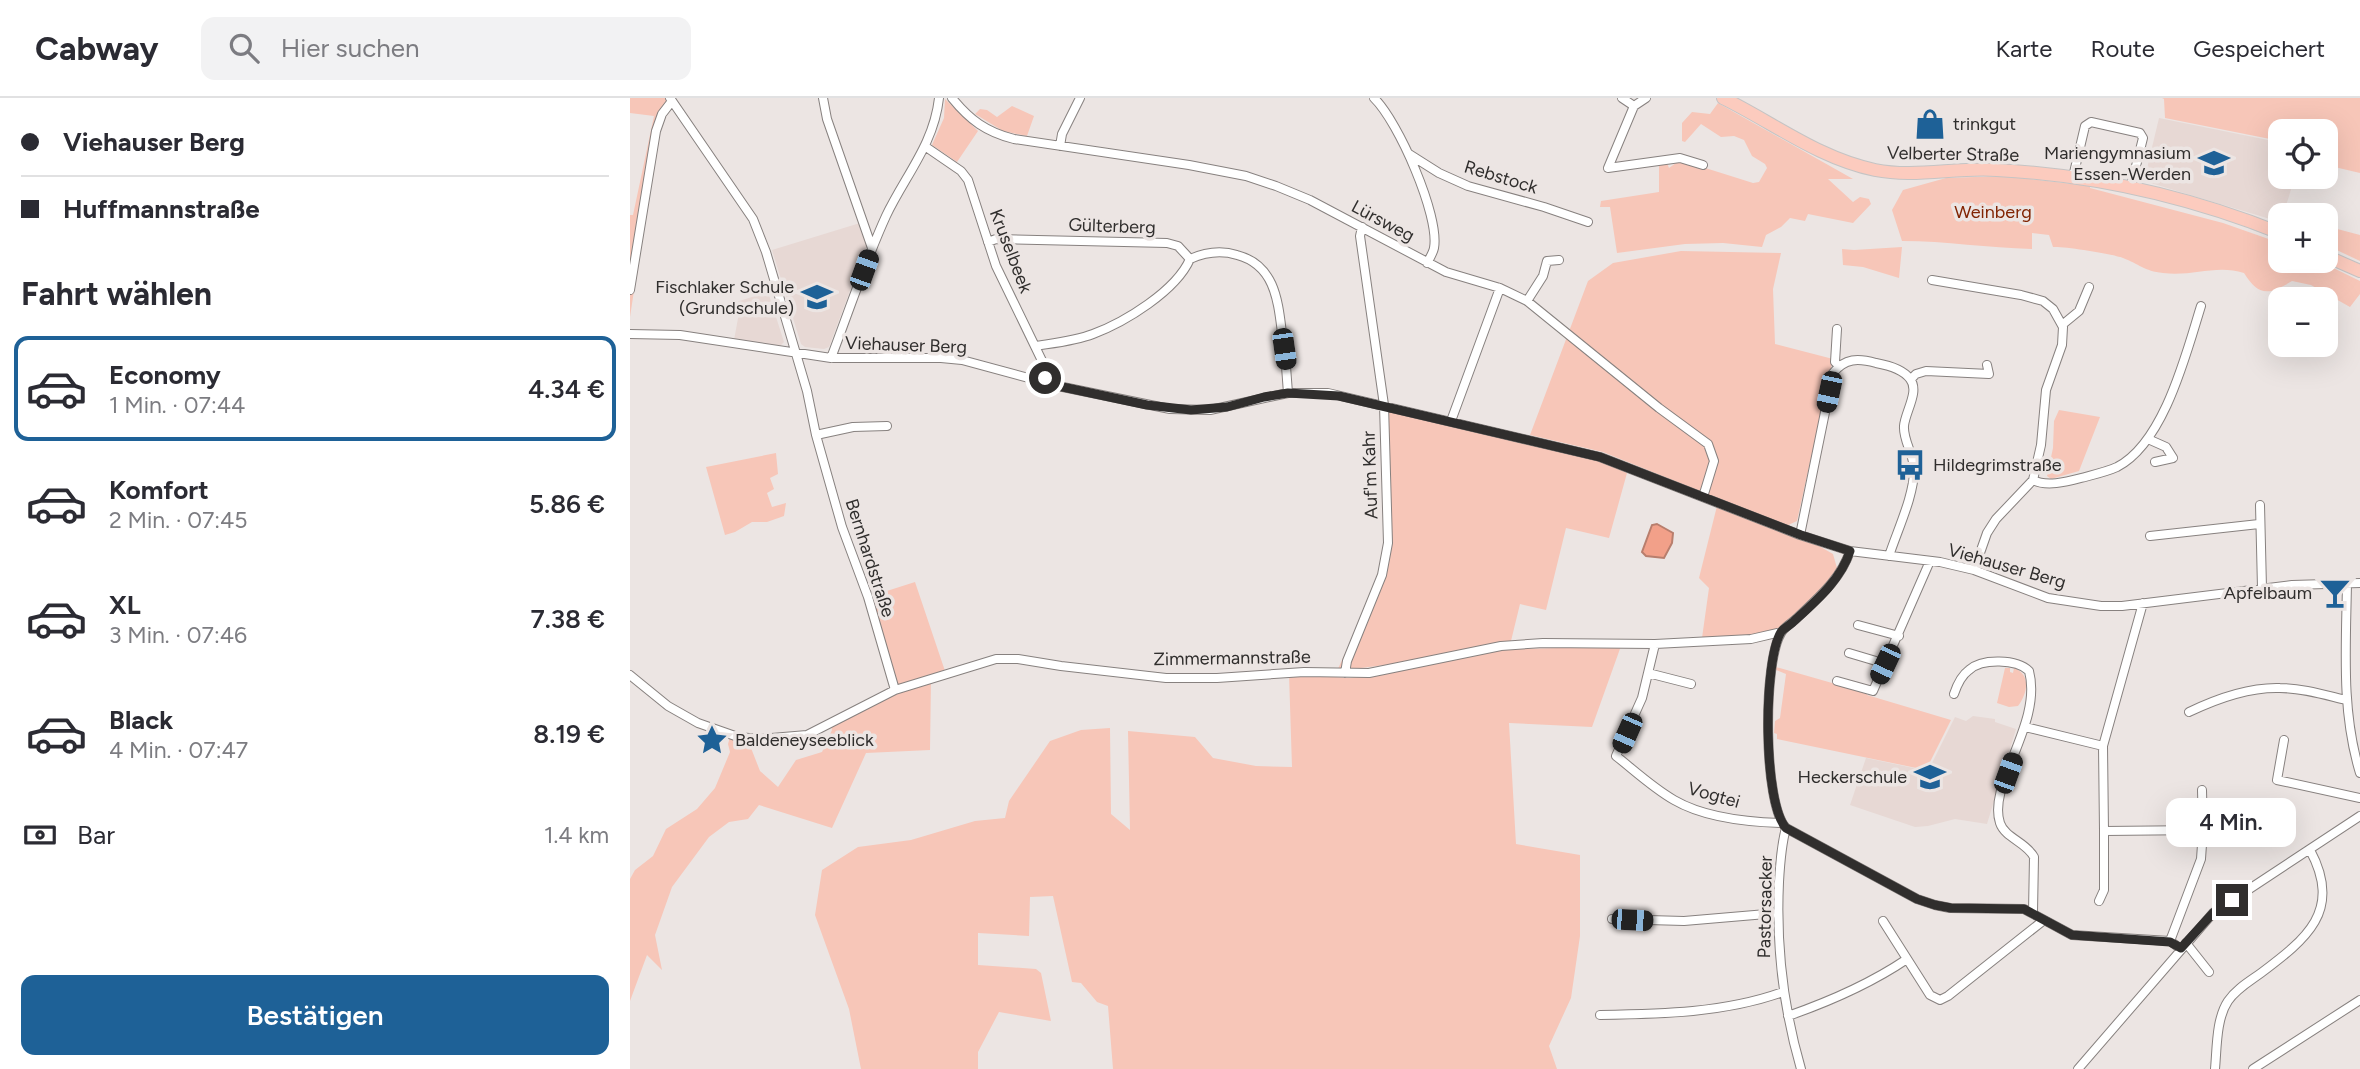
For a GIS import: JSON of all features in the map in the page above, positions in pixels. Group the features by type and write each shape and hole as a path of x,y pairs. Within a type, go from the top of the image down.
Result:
{"main road":[{"name":"Velberter Straße","path":"1723,98 1807,145 1875,170 1909,173 1990,169 2073,177 2131,187 2224,213 2268,229"},
{"path":"2338,261 2360,271"}],"street":[{"path":"823,98 827,119 872,248"},
{"path":"831,358 888,212 926,146 937,117 939,98"},
{"name":"Lürsweg","path":"952,98 968,116 995,134 1246,176 1310,200 1447,272 1500,288 1527,301 1659,408 1708,444 1714,461 1703,496"},
{"path":"1060,146 1062,134 1080,98"},
{"path":"1374,98 1383,107 1409,154 1424,195 1434,235 1434,247 1427,263"},
{"path":"1622,98 1634,106"},
{"path":"1646,98 1634,106 1608,169 1681,158 1703,165"},
{"path":"630,290 656,131 671,100"},
{"name":"Bernhardstraße","path":"671,100 753,219 807,391 816,435 842,527 868,597 895,690"},
{"path":"2073,177 2085,126 2091,122 2140,133 2143,138 2131,187"},
{"name":"Kruselbeek","path":"926,146 961,171 968,180 996,266 1046,369 1045,382"},
{"name":"Rebstock","path":"1409,154 1439,173 1468,186 1544,206 1588,222"},
{"name":"Auf'm Kahr","path":"1345,673 1386,558 1388,543 1384,405 1360,236 1362,228"},
{"name":"Gülterberg","path":"988,242 996,239 1167,243 1178,246 1190,259"},
{"path":"1035,346 1084,337 1117,322 1166,289 1181,274 1190,259 1210,252 1226,252 1256,262 1271,280 1280,312 1288,393"},
{"path":"1527,301 1543,276 1547,261 1559,260"},
{"path":"1932,279 2043,301 2053,309 2062,325 2062,345 2045,397 2041,445 2033,480 1996,519 1987,533 1974,570"},
{"path":"2062,325 2079,311 2089,287"},
{"path":"1451,421 1500,288"},
{"path":"2033,480 2045,484 2077,479 2116,468 2133,456 2148,439 2160,418 2201,306"},
{"path":"1837,328 1835,362 1839,366"},
{"name":"Viehauser Berg","path":"630,334 680,335 831,358 962,360 1045,382 1170,409 1210,410 1288,393 1328,393 1600,457 1801,535 1850,551 1930,561 1974,570 2048,598 2101,606 2292,584 2360,583"},
{"path":"1801,535 1833,373 1839,366 1854,359 1871,361 1894,368 1911,379 1913,388 1904,434 1914,466 1913,483 1889,556"},
{"path":"1911,379 1926,371 1989,374 1987,365"},
{"path":"816,435 853,427 887,426"},
{"path":"2148,439 2166,447 2173,458 2155,462"},
{"path":"2260,505 2262,588"},
{"path":"2150,536 2259,524"},
{"path":"1850,551 1838,577 1781,632 1772,663 1768,697 1773,796 1783,826 1926,902 1951,908 2024,909 2072,935 2170,942 2183,946 2209,972"},
{"path":"1837,681 1873,691 1930,561"},
{"path":"2347,583 2346,700 2353,750 2360,773"},
{"path":"2099,901 2104,890 2103,746 2143,603"},
{"path":"1858,625 1899,636"},
{"name":"Zimmermannstraße","path":"630,675 668,706 698,723 738,737 760,739 807,735 895,690 996,659 1017,659 1166,678 1217,678 1304,671 1369,673 1502,646 1543,643 1655,644 1751,639 1781,632"},
{"name":"Vogtei","path":"1655,644 1642,698 1616,756 1679,803 1720,816 1783,826"},
{"path":"1849,653 1885,664"},
{"path":"1954,694 1967,671 1975,666 1985,663 2020,664 2029,671 2033,697 2000,797 1999,818 2004,830 2030,850 2034,857 2033,912"},
{"path":"1648,673 1691,684"},
{"path":"2189,712 2245,692 2280,688 2346,700"},
{"path":"2025,727 2103,746"},
{"path":"2284,740 2277,780 2360,798"},
{"path":"2170,942 2200,859 2203,830 2202,790"},
{"path":"2078,1069 2213,913 2360,816"},
{"name":"Pastorsacker","path":"1783,826 1778,951 1783,992 1801,1069"},
{"path":"2104,831 2203,830"},
{"path":"2215,1069 2223,1011 2229,1000 2240,988 2297,945 2313,927 2322,887 2320,869 2310,850"},
{"path":"1612,919 1684,921 1778,913"},
{"path":"1883,921 1930,995 1938,999 1948,996 2044,920"},
{"path":"1788,1016 1836,999 1885,974 1907,959"},
{"path":"1600,1014 1670,1013 1755,1000 1783,992"},
{"path":"2253,1069 2360,1000"}],"shaded area":[{"name":"Mariengymnasium Essen-Werden","path":"2159,118 2268,140 2268,189 2291,189 2287,203 2268,203 2268,218 2144,181"},
{"name":"Fischlaker Schule (Grundschule)","path":"860,223 867,245 829,347 805,347 801,344 772,250"},
{"path":"768,292 784,342 780,346 734,340 739,313 736,302"},
{"path":"1657,524 1673,533 1672,543 1664,558 1646,556 1642,552 1652,525"},
{"name":"Heckerschule","path":"1973,716 1995,719 1995,722 2016,729 1987,824 1955,819 1915,827 1850,805 1866,758 1928,771 1955,717 1966,721"}],"green space":[{"path":"630,98 669,98 661,113 630,317 630,215 633,215 654,116 630,113"},
{"path":"2162,98 2360,98 2360,173 2338,168 2338,119 2268,119 2268,139 2165,118"},
{"path":"945,99 978,131 957,162 932,145 944,118"},
{"path":"1718,103 1853,179 1828,179 1853,202 1860,197 1869,199 1871,204 1853,223 1808,214 1805,221 1790,218 1781,227 1766,235 1762,247 1723,243 1685,244 1617,253 1610,207 1600,207 1601,201 1659,192 1659,163 1667,163 1669,168 1680,160 1753,183 1759,182 1767,168 1752,156 1744,140 1734,136 1721,137 1701,124 1685,142 1682,141 1682,123 1692,112 1710,114"},
{"path":"1012,106 1034,116 1027,136 1003,131 975,114 980,109 997,117"},
{"name":"Weinberg","path":"2004,176 2090,186 2223,223 2268,239 2268,273 2338,273 2338,270 2360,281 2360,294 2350,307 2338,300 2338,287 2315,287 2292,281 2281,287 2268,287 2268,291 2265,291 2249,281 2244,273 2234,271 2174,274 2156,272 2118,256 2053,247 2049,235 2032,233 2032,249 1902,241 1892,210 1903,190 1946,178"},
{"path":"2338,229 2360,235 2360,261 2338,251"},
{"path":"1902,247 1899,278 1863,267 1843,265 1842,249"},
{"path":"1681,251 1781,253 1773,289 1775,344 1833,359 1797,521 1786,526 1603,452 1530,435 1588,281 1613,263"},
{"path":"1387,410 1599,460 1627,473 1609,538 1566,528 1546,610 1520,604 1511,641 1393,664 1337,671 1390,555"},
{"path":"2059,410 2100,417 2079,471 2051,479 2047,476 2053,448 2054,421"},
{"path":"776,453 778,474 770,478 774,489 767,493 772,507 786,503 784,516 767,522 752,522 725,535 706,467"},
{"path":"1717,506 1812,542 1833,554 1837,568 1833,577 1781,628 1750,636 1702,638 1709,588 1699,578"},
{"path":"915,582 945,671 895,688 868,597"},
{"path":"1621,646 1592,727 1509,723 1516,844 1580,855 1580,936 1571,998 1549,1046 1557,1069 1113,1069 1108,1006 1097,1002 1081,983 1072,982 1053,896 1030,897 1029,936 978,933 978,965 1036,969 1041,973 1051,1021 999,1012 978,1052 978,1069 861,1069 849,1009 815,915 822,870 858,847 911,840 975,821 1005,818 1009,801 1050,741 1081,730 1110,728 1111,814 1130,830 1128,731 1195,737 1213,758 1256,766 1292,767 1289,674 1350,678 1491,650"},
{"path":"1776,667 1951,720 1926,770 1777,739 1777,734 1774,733 1775,721 1780,718 1786,674 1776,670"},
{"path":"2005,668 2010,668 2013,673 2014,668 2020,671 2026,680 2024,696 2018,706 2009,707 1997,703"},
{"path":"931,679 930,750 866,753 832,828 759,805 748,819 729,822 709,837 672,887 655,935 662,970 647,955 630,1001 630,879 635,870 653,856 666,829 697,809 715,788 730,752 730,737 751,748 760,771 778,787 796,760 822,752 832,730 831,725 882,699"}],"place":[{"name":"trinkgut","path":"1930,124"},
{"name":"Mariengymnasium Essen-Werden","path":"2214,163"},
{"name":"Fischlaker Schule (Grundschule)","path":"817,297"},
{"name":"Hildegrimstraße","path":"1910,465"},
{"name":"Apfelbaum","path":"2335,593"},
{"name":"Baldeneyseeblick","path":"712,740"},
{"name":"Heckerschule","path":"1930,777"}],"route":[{"path":"1045,378 1045,382 1058,386 1170,409 1210,410 1288,393 1328,393 1384,405 1577,450 1616,462 1801,535 1850,551 1838,577 1781,632 1774,652 1768,697 1771,779 1776,808 1781,823 1786,828 1917,899 1951,908 2024,909 2072,935 2170,942 2181,948 2213,913 2232,900"}]}
